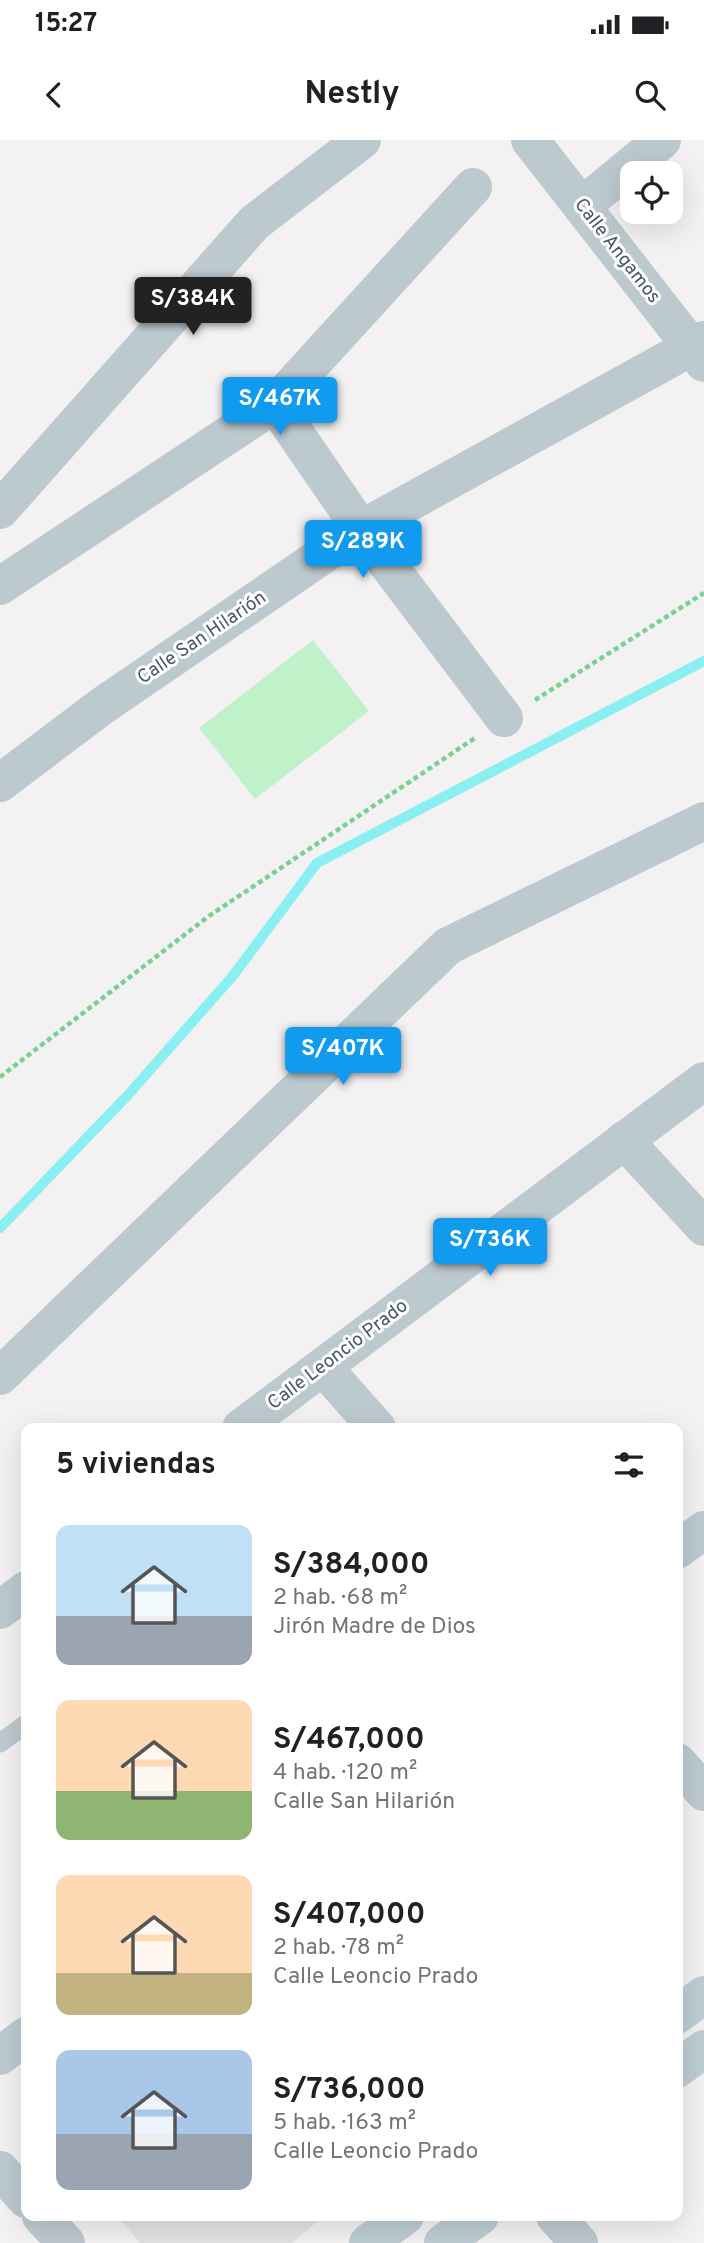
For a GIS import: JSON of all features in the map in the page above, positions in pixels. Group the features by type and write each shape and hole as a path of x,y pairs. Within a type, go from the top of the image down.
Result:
{"street":[{"path":"0,509 254,223 362,140"},
{"name":"Calle Angamos","path":"530,140 700,350"},
{"path":"582,206 662,140"},
{"path":"0,586 275,404 472,187"},
{"name":"Calle San Hilarión","path":"0,783 102,706 361,528 401,504 700,350"},
{"path":"275,404 361,528 504,718"},
{"path":"0,1376 447,946 704,821"},
{"name":"Calle Leoncio Prado","path":"249,1423 704,1081"},
{"path":"624,1140 704,1227"},
{"path":"323,1367 373,1423"},
{"path":"683,1546 704,1530"},
{"path":"683,1769 704,1792"},
{"path":"683,2011 704,1995"},
{"path":"0,2056 21,2040"},
{"path":"683,2065 704,2049"},
{"path":"0,2170 21,2193"},
{"path":"46,2221 66,2243"},
{"path":"368,2243 398,2221"},
{"path":"443,2243 473,2221"},
{"path":"559,2221 579,2243"}],"lane":[{"path":"0,1743 21,1728"}],"path":[{"path":"0,1077 209,916 504,718 704,593"}],"shaded area":[{"path":"121,2221 318,2221 292,2243 140,2243"}],"green space":[{"path":"313,640 369,711 255,799 199,728"}],"waterway":[{"path":"0,1228 127,1096 232,977 317,863 704,661"}]}
